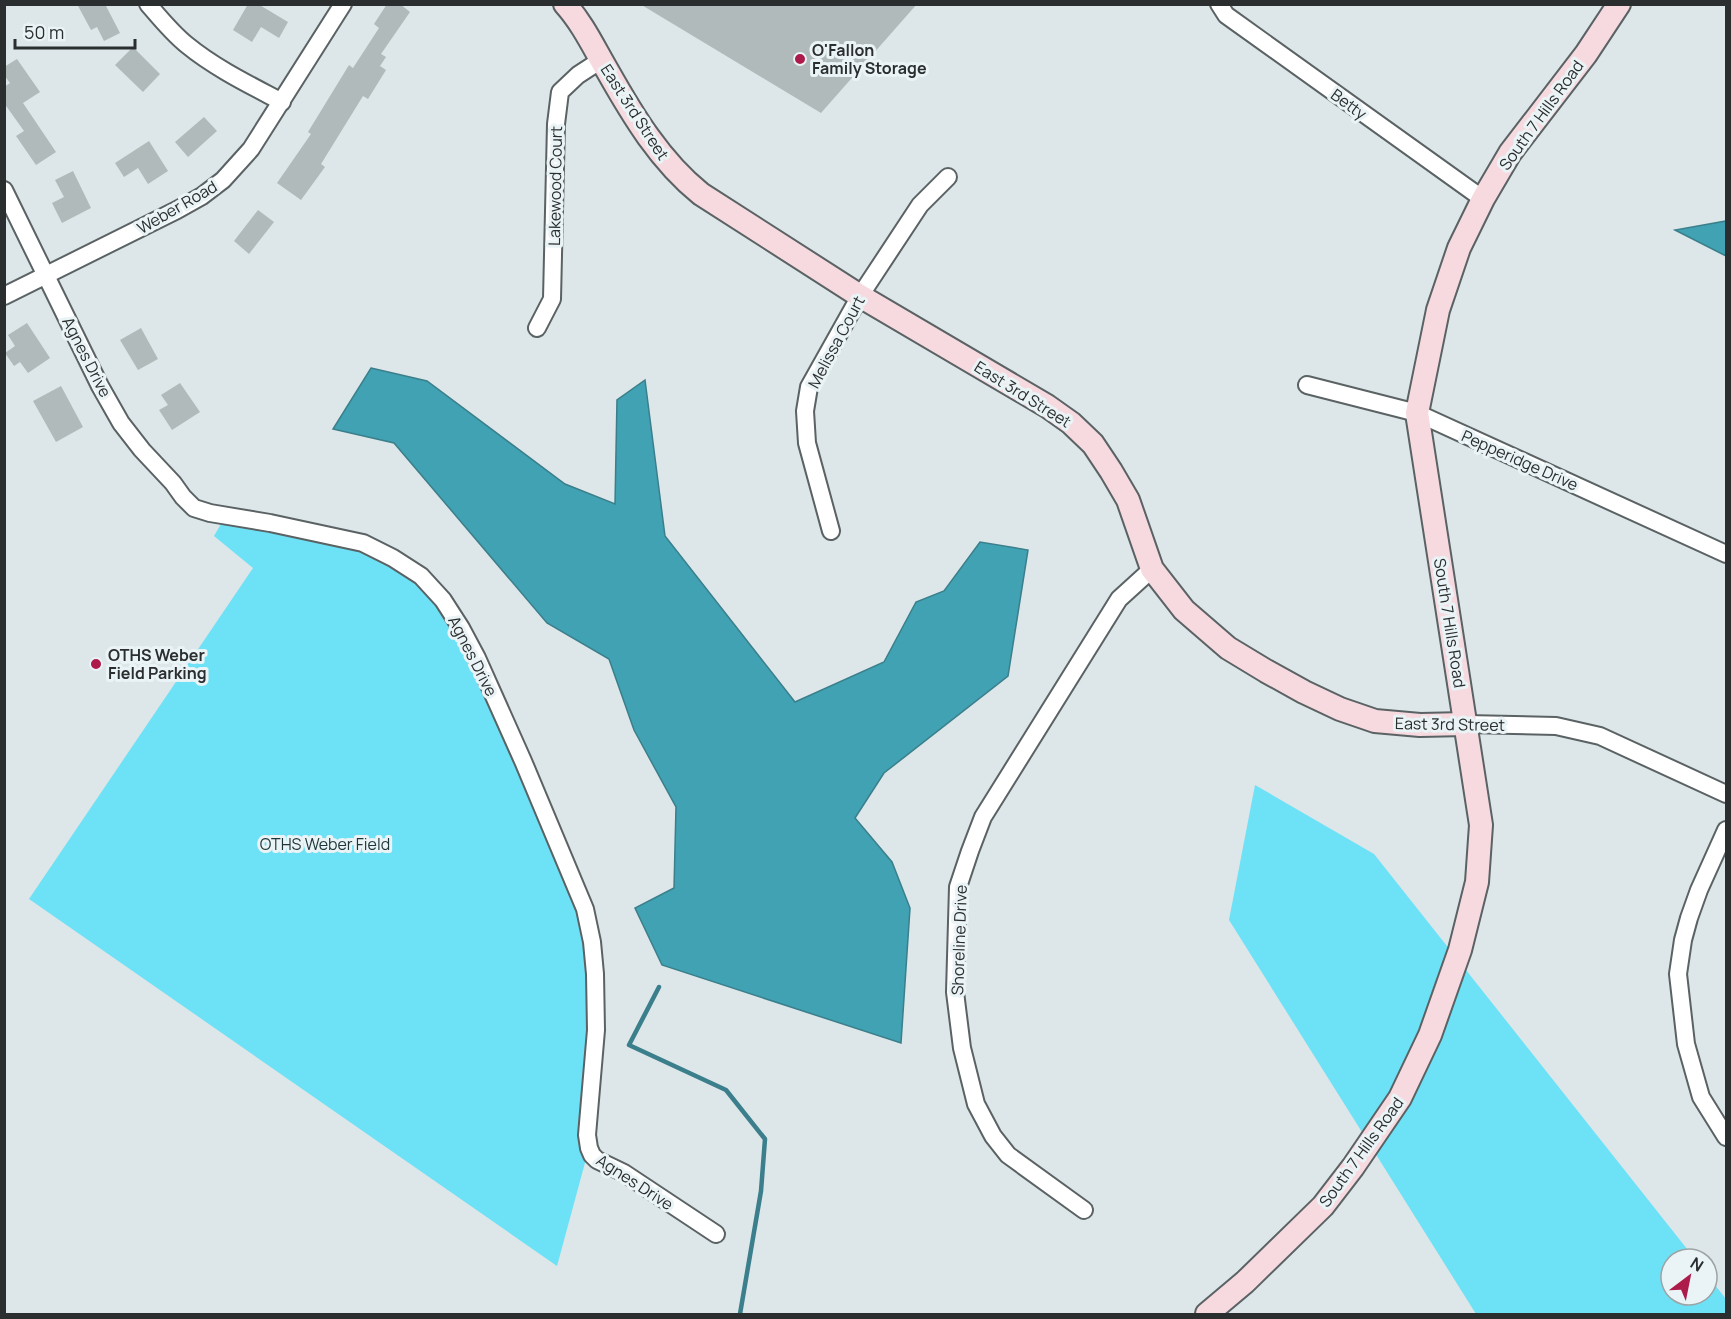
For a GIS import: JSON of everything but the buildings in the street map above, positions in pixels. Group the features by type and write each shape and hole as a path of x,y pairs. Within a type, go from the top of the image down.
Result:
{"street":[{"path":"148,4 187,45 233,75 282,102"},
{"name":"Weber Road","path":"4,296 202,196 223,180 239,165 251,149 343,4"},
{"name":"East 3rd Street","path":"565,4 586,33 628,108 664,159 682,179 701,194 860,296 1047,406 1071,423 1093,444 1128,500 1152,569 1184,610 1228,648 1304,693 1375,721 1420,725 1556,726 1600,736 1726,794"},
{"name":"Betty","path":"1219,4 1226,15 1483,200"},
{"name":"South 7 Hills Road","path":"1207,1314 1245,1282 1323,1206 1401,1098 1430,1035 1460,950 1477,882 1481,825 1417,413 1438,310 1459,248 1510,153 1586,54 1618,5"},
{"name":"Lakewood Court","path":"537,328 552,299 556,124 560,92 578,75 601,60"},
{"name":"Melissa Court","path":"831,531 807,443 805,411 809,387 860,296 920,205 948,177"},
{"name":"Agnes Drive","path":"4,190 100,386 121,423 183,497 194,507 225,516 281,525 363,543 393,558 420,576 443,600 477,658 585,909 594,963 596,1030 587,1135 592,1155 597,1160 624,1173 716,1234"},
{"name":"Pepperidge Drive","path":"1307,385 1417,413 1726,554"},
{"name":"Shoreline Drive","path":"1084,1210 1008,1155 993,1136 976,1104 962,1048 955,992 958,887 983,817 1119,598 1152,569"},
{"path":"1726,830 1689,918 1678,974 1686,1044 1701,1097 1726,1137"}],"green space":[{"name":"OTHS Weber Field","path":"225,517 393,558 461,628 592,942 589,1148 557,1266 29,899 253,568 214,536"},
{"path":"1255,785 1374,854 1685,1247 1659,1247 1659,1307 1719,1307 1719,1290 1726,1299 1726,1314 1476,1314 1229,920"}],"shaded area":[{"path":"1726,221 1726,256 1675,230"},
{"path":"371,368 427,381 565,484 615,504 617,400 645,380 665,536 795,702 884,662 916,602 944,591 980,542 1028,550 1008,676 884,773 855,818 892,862 910,908 901,1043 662,965 635,908 674,888 676,807 634,730 609,659 547,623 394,443 333,429"}],"waterway":[{"path":"659,987 629,1045 726,1090 765,1139 761,1191 740,1314"}],"place":[{"name":"O'Fallon Family Storage","path":"800,59"},
{"name":"OTHS Weber Field Parking","path":"96,664"}]}
